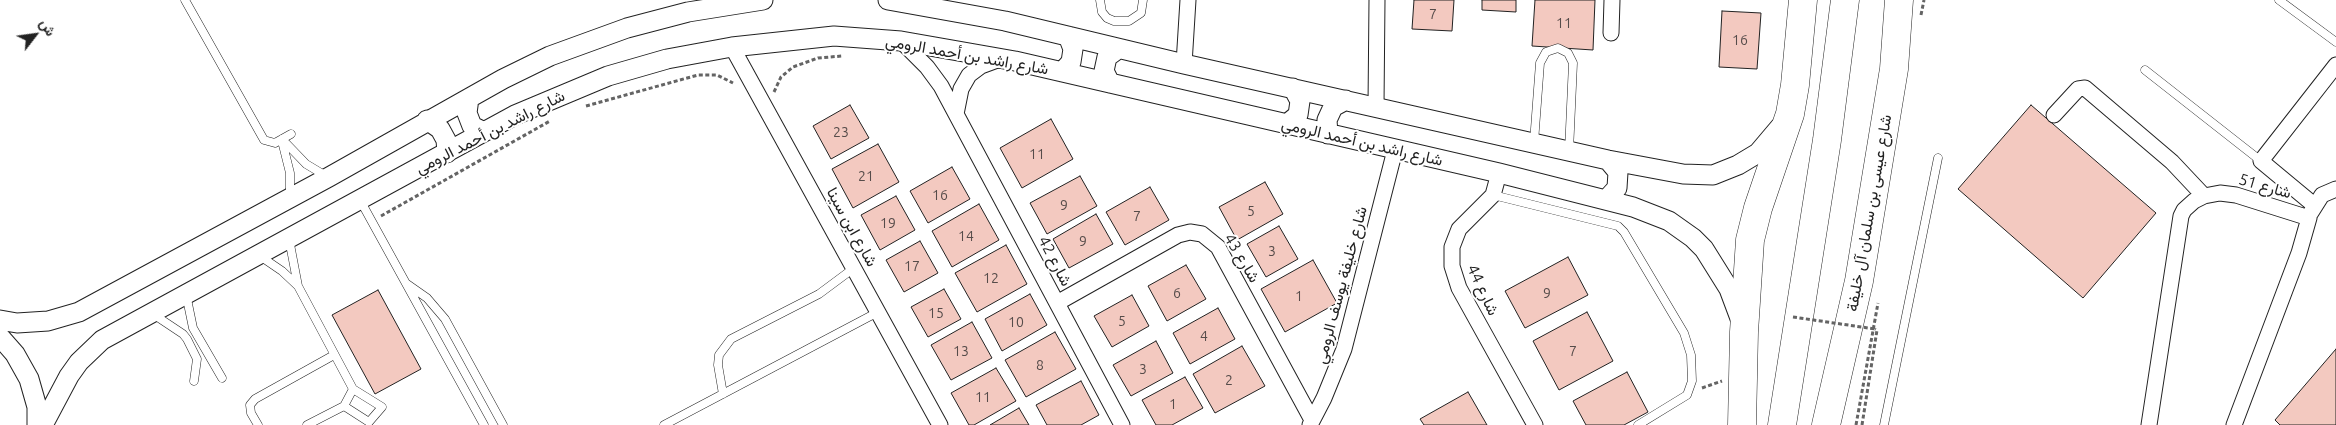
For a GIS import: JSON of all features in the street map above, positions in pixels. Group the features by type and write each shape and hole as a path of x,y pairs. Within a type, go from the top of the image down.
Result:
{"highway":[{"path":"1742,425 1744,332 1750,240 1758,208 1790,114 1796,85 1803,0"},
{"path":"1782,425 1827,140 1845,0"},
{"name":"شارع عيسى بن سلمان آل خليفة","path":"1826,425 1859,281 1894,70 1899,0"}],"street":[{"path":"0,320 17,323 48,322 79,312 469,98 526,68 587,41 652,21 738,1 763,0"},
{"path":"888,0 1005,21 1118,49 1608,160 1683,174 1713,175 1738,165 1758,153 1774,136 1790,114"},
{"path":"1184,64 1188,0"},
{"path":"1376,106 1377,0"},
{"path":"1611,33 1612,0"},
{"name":"شارع راشد بن أحمد الرومي","path":"43,425 69,376 90,350 102,340 484,132 542,103 608,76 667,59 732,47 834,36 901,41 1062,72 1499,173 1654,214 1669,221 1694,238 1704,249 1722,276 1744,332"},
{"path":"1062,72 1071,62 1073,49 1068,36"},
{"name":"شارع 42","path":"901,41 935,77 1122,425"},
{"name":"شارع ابن سينا","path":"732,47 940,425"},
{"path":"1110,83 1104,71 1107,57 1118,49"},
{"path":"956,114 960,89 969,75 981,66 1000,59"},
{"path":"2311,211 2261,161 2336,65"},
{"path":"1288,124 1298,115 1300,101 1293,88"},
{"path":"2054,115 2078,89 2085,88 2172,162 2204,196 2190,204 2181,216 2149,425"},
{"path":"469,98 467,113 472,126 484,132"},
{"path":"1328,134 1326,120 1333,107 1346,100"},
{"path":"428,120 440,130 446,140 447,153"},
{"name":"شارع خليفة يوسف الرومي","path":"1311,423 1324,398 1344,349 1395,150"},
{"path":"1606,200 1617,188 1618,172 1608,160"},
{"name":"شارع 44","path":"1499,173 1493,194 1459,229 1452,247 1452,266 1459,288 1535,425"},
{"path":"2234,425 2299,253 2311,211 2322,195 2336,188"},
{"name":"شارع 51","path":"2204,196 2220,193 2236,195 2311,211"},
{"name":"شارع 43","path":"1057,303 1178,236 1190,232 1202,234 1218,247 1311,423"},
{"path":"0,337 15,354 29,379 37,407 37,425"}],"lane":[{"path":"186,0 262,137 271,143 291,134"},
{"path":"1100,0 1102,12 1108,18 1129,21 1141,13 1143,0"},
{"path":"2279,0 2336,42"},
{"path":"1534,143 1540,63 1546,52 1558,48 1568,53 1573,63 1569,151"},
{"path":"2145,70 2261,161"},
{"path":"282,139 306,164 328,177"},
{"path":"282,139 290,173 290,197"},
{"path":"1884,425 1938,158"},
{"path":"1493,194 1620,227 1689,345 1692,366 1692,381 1687,395 1638,425"},
{"path":"360,200 484,425"},
{"path":"289,238 298,286 334,355 353,389 382,408 369,422 344,406"},
{"path":"258,255 282,271 298,286"},
{"path":"723,394 718,365 719,355 731,339 819,294 854,268"},
{"path":"406,284 428,298 445,319 503,425"},
{"path":"186,294 193,328 222,378"},
{"path":"664,425 878,312"},
{"path":"151,313 183,334 187,339 197,358 194,381"},
{"path":"258,425 251,413 250,405 255,399 334,355"},
{"path":"307,425 344,406 353,389"}],"path":[{"path":"774,96 781,77 793,67 818,58 847,56"},
{"path":"583,107 617,96 707,74 724,78 738,88"},
{"path":"372,221 553,120"},
{"path":"1793,317 1877,330 1862,425"},
{"path":"1687,395 1715,382 1727,382"}],"building":[{"path":"1414,0 1454,0 1452,31 1412,29"},
{"path":"1482,0 1516,0 1516,12 1482,10"},
{"path":"1535,0 1595,0 1593,50 1532,46"},
{"path":"1722,11 1761,13 1757,69 1719,67"},
{"path":"850,105 869,138 831,159 813,126"},
{"path":"2031,105 2156,213 2083,298 1958,189"},
{"path":"1051,119 1073,159 1022,188 1000,148"},
{"path":"878,144 899,182 853,208 832,169"},
{"path":"952,167 970,199 928,223 910,191"},
{"path":"1080,176 1097,206 1047,234 1030,203"},
{"path":"1265,182 1283,214 1237,240 1219,207"},
{"path":"1150,187 1169,220 1125,245 1106,212"},
{"path":"896,196 915,230 880,250 861,215"},
{"path":"979,204 999,240 952,267 932,231"},
{"path":"1096,214 1113,244 1069,268 1053,239"},
{"path":"1279,226 1298,259 1266,277 1247,244"},
{"path":"920,241 938,273 904,292 886,260"},
{"path":"1006,245 1027,284 977,312 955,273"},
{"path":"1568,257 1588,295 1525,328 1505,291"},
{"path":"1313,260 1337,303 1285,332 1261,289"},
{"path":"1186,265 1206,299 1167,321 1148,286"},
{"path":"944,289 961,319 928,337 911,307"},
{"path":"378,290 421,369 375,394 332,315"},
{"path":"1030,294 1047,325 1002,351 985,319"},
{"path":"1132,295 1149,326 1112,347 1094,316"},
{"path":"1218,308 1235,339 1190,364 1173,333"},
{"path":"1587,312 1613,361 1559,390 1533,341"},
{"path":"972,322 992,358 951,380 931,345"},
{"path":"1055,332 1076,369 1026,397 1005,360"},
{"path":"1156,341 1173,373 1131,396 1113,365"},
{"path":"1242,346 1265,386 1215,413 1193,374"},
{"path":"2336,349 2336,425 2280,425 2275,420"},
{"path":"996,368 1016,401 974,425 969,425 951,393"},
{"path":"1627,372 1648,412 1624,425 1586,425 1573,401"},
{"path":"1185,377 1203,408 1172,425 1156,425 1142,400"},
{"path":"1081,381 1099,415 1081,425 1047,425 1036,405"},
{"path":"1468,392 1487,425 1424,425 1420,419"},
{"path":"1019,408 1029,425 990,425"}]}
